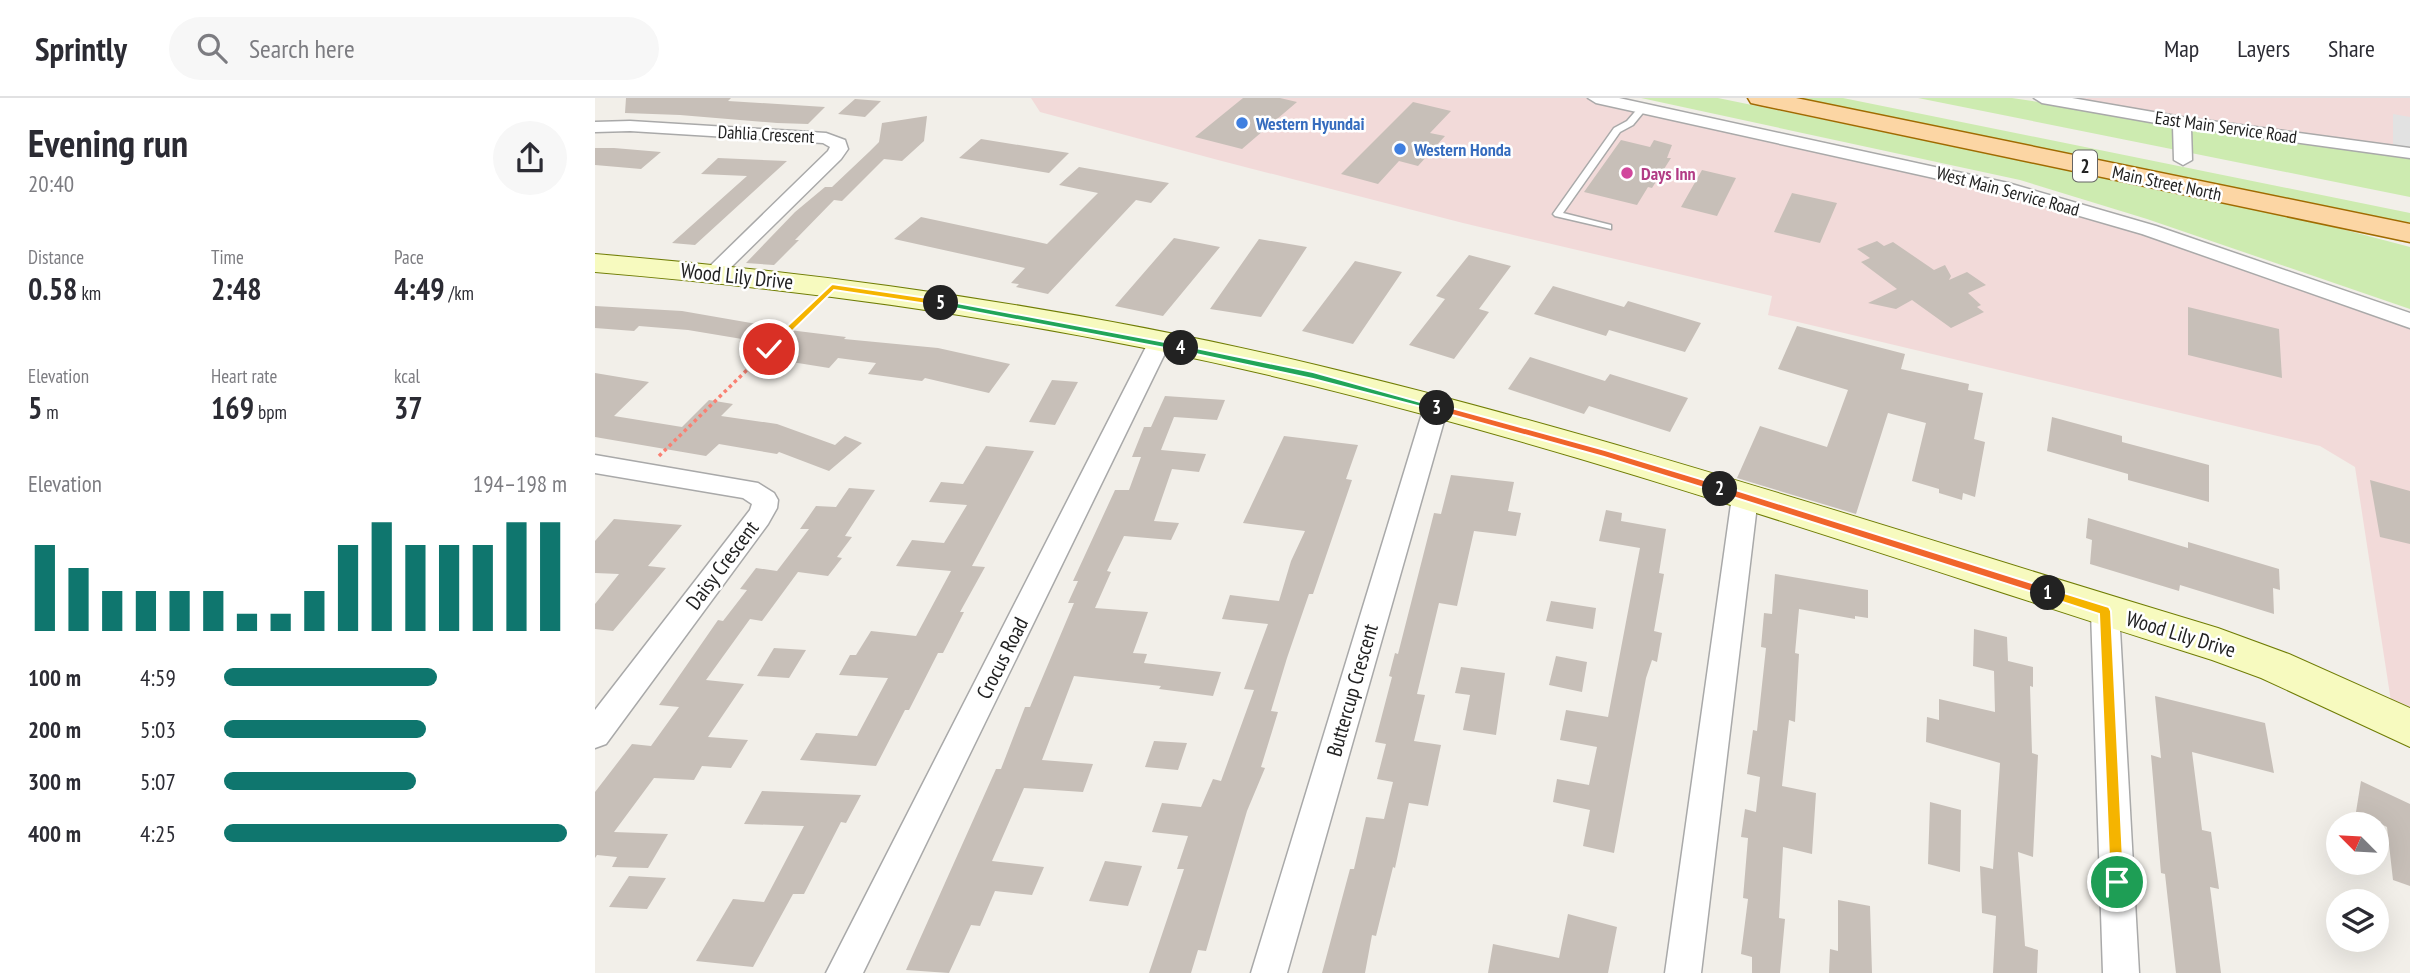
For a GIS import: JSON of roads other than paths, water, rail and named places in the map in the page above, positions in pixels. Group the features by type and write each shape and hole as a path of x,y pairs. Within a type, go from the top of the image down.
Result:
{"main road":[{"name":"Main Street North","path":"1760,98 2410,233"},
{"name":"Main Street North","path":"1874,98 2209,166"}],"street":[{"name":"West Main Service Road","path":"1596,98 2001,187 2149,230 2410,321"},
{"name":"East Main Service Road","path":"2042,98 2182,122 2410,153"},
{"path":"2182,122 2183,160"},
{"name":"Dahlia Crescent","path":"595,127 826,138 839,144 835,155 715,272"},
{"name":"Wood Lily Drive","path":"595,263 715,272 982,309 1313,375 1605,453 2246,654 2410,729"},
{"name":"Crocus Road","path":"844,973 1159,343"},
{"name":"Buttercup Crescent","path":"1269,973 1436,407"},
{"name":"Daisy Crescent","path":"595,464 749,490 765,500 764,508 595,734"},
{"path":"1683,973 1745,497"},
{"path":"2105,611 2121,973"}],"lane":[{"path":"1608,227 1558,214 1617,130 1630,123 1643,108"}],"place":[{"name":"Western Hyundai","path":"1242,123"},
{"name":"Western Honda","path":"1400,149"},
{"name":"Days Inn","path":"1627,173"}]}
